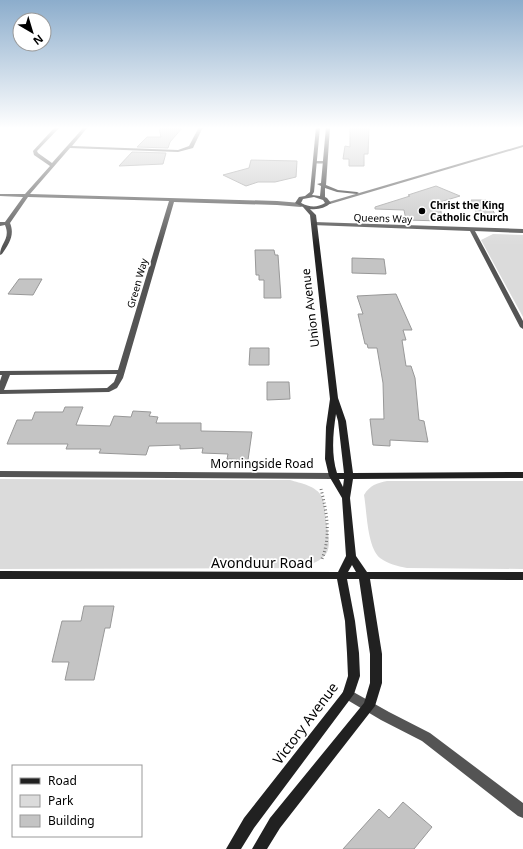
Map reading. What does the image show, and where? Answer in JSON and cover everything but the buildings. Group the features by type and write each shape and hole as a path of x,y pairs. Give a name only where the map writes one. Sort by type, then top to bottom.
{"street":[{"path":"0,224 7,223 27,195 51,167"},
{"path":"301,204 312,193 315,167"},
{"path":"301,204 313,215 325,200 325,167"},
{"path":"307,197 325,200 347,196 450,167"},
{"path":"313,184 324,184 337,191 357,193"},
{"path":"0,195 277,203 301,204 320,207"},
{"name":"Green Way","path":"122,372 4,373 0,391 109,390 116,387 122,372 172,200"},
{"name":"Union Avenue","path":"313,215 334,398 342,421 349,476 346,498 351,556 364,576"},
{"path":"0,254 10,238 11,232 7,223"},
{"name":"Queens Way","path":"314,224 523,231"},
{"path":"472,230 523,327"},
{"name":"Union Avenue","path":"334,398 329,421 333,476 346,498"},
{"name":"Morningside Road","path":"0,474 333,476 523,475"},
{"path":"341,576 351,556"},
{"name":"Avonduur Road","path":"0,575 523,576"},
{"name":"Victory Avenue","path":"233,849 249,823 348,694 354,676 353,653 350,621 341,576"},
{"path":"259,849 275,823 369,706 376,683 376,654 364,576"},
{"path":"348,694 385,716 426,737 523,811"}],"path":[{"path":"321,489 325,508 328,546 322,559"}],"green space":[{"path":"493,234 523,235 523,317 481,240"},
{"path":"0,479 290,480 303,484 320,493 324,505 329,547 327,552 318,561 300,568 0,569"},
{"path":"387,481 523,481 523,569 407,568 383,560 372,546 368,529 364,495 374,485"}],"place":[{"name":"Christ the King Catholic Church","path":"422,211"}]}
